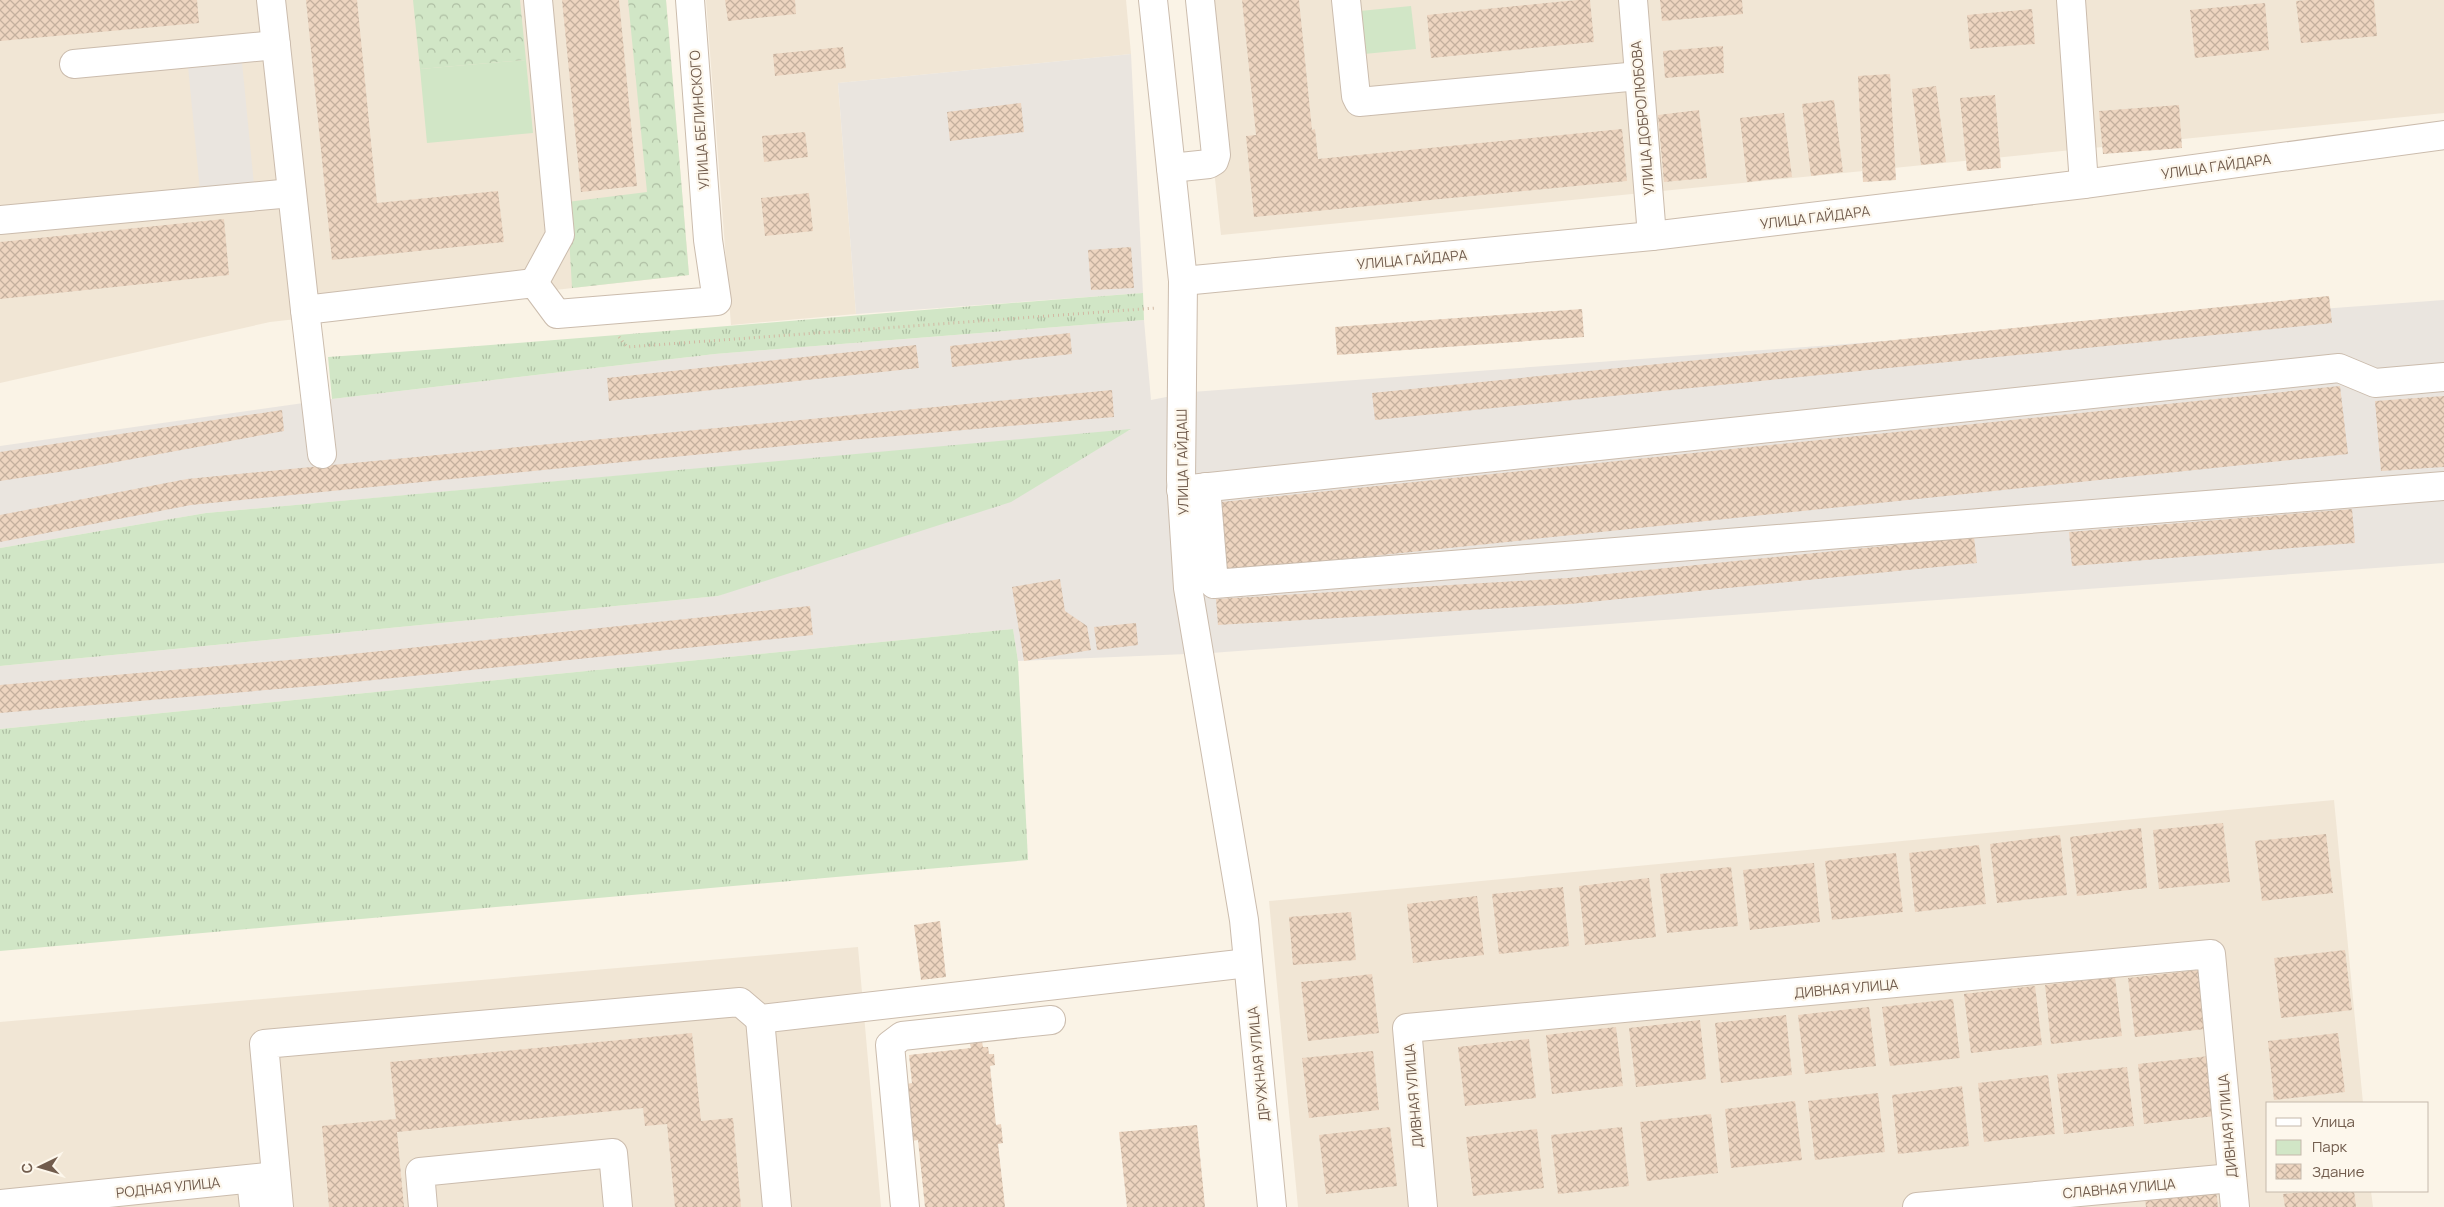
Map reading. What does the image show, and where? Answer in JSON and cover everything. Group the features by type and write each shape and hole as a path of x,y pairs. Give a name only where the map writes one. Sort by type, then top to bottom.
{"street":[{"path":"271,0 322,454"},
{"path":"534,283 560,235 538,0"},
{"name":"УЛИЦА БЕЛИНСКОГО","path":"598,311 717,301 708,240 690,0"},
{"name":"УЛИЦА ГАЙДАШ","path":"1153,0 1183,293 1193,488 1188,588 1244,920"},
{"path":"1171,168 1209,164 1214,161 1216,156 1200,0"},
{"path":"1346,0 1356,96 1359,102 1639,76"},
{"name":"УЛИЦА ДОБРОЛЮБОВА","path":"1633,0 1652,236"},
{"path":"2071,0 2084,184"},
{"path":"74,64 276,45"},
{"name":"УЛИЦА ГАЙДАРА","path":"1183,293 2084,184 2444,135"},
{"path":"0,220 292,193"},
{"path":"306,310 534,283"},
{"path":"534,283 557,314 598,311"},
{"path":"2444,377 2375,383 2339,368 1193,488 1214,584 2444,486"},
{"name":"ДРУЖНАЯ УЛИЦА","path":"1244,920 1272,1207"},
{"name":"ДИВНАЯ УЛИЦА","path":"1423,1207 1406,1028 2211,954 2235,1207"},
{"path":"760,1019 1248,963"},
{"path":"254,1207 264,1177 264,1044 740,1002 760,1019 777,1207"},
{"path":"905,1207 890,1045 902,1036 1051,1020"},
{"path":"423,1207 420,1172 613,1153 618,1207"},
{"path":"264,1177 279,1207"},
{"name":"РОДНАЯ УЛИЦА","path":"0,1204 264,1177"},
{"name":"СЛАВНАЯ УЛИЦА","path":"1917,1207 2232,1178"}],"path":[{"path":"598,311 627,348 1183,293"}],"shaded area":[{"path":"0,0 666,0 689,275 270,322 0,383"},
{"path":"706,0 1126,0 1131,54 838,83 856,314 731,325"},
{"path":"1196,0 2444,0 2444,113 1221,235"},
{"path":"1131,54 1143,293 856,314 838,83"},
{"path":"242,62 254,185 200,191 188,66"},
{"path":"2444,300 2444,563 1211,653 1018,661 1013,629 0,729 0,666 718,596 1130,430 206,513 0,548 0,446 332,399 715,354 1144,320 1151,400 1192,392"},
{"path":"2334,800 2363,1102 2266,1102 2266,1192 2371,1192 2373,1207 1298,1207 1269,901"},
{"path":"858,947 881,1207 0,1207 0,1022"}],"green space":[{"path":"413,0 520,0 526,60 420,69"},
{"path":"628,0 666,0 689,275 572,288 567,202 647,192"},
{"path":"1411,6 1416,49 1364,54 1360,11"},
{"path":"526,60 533,133 427,143 420,69"},
{"path":"1143,293 1144,320 715,354 332,399 328,357"},
{"path":"1131,429 1011,502 718,596 0,666 0,548 206,513"},
{"path":"1013,629 1018,661 1028,860 0,951 0,729"}],"building":[{"path":"0,0 197,0 199,23 0,41"},
{"path":"306,0 357,0 377,203 498,191 504,242 332,260"},
{"path":"562,0 619,0 637,186 581,192"},
{"path":"725,0 795,0 796,14 728,21"},
{"path":"1242,0 1299,0 1312,130 1315,129 1318,159 1622,129 1627,181 1254,217 1246,136 1256,135"},
{"path":"1590,0 1594,42 1431,58 1427,15"},
{"path":"1660,0 1742,0 1743,14 1662,21"},
{"path":"2374,0 2377,36 2301,43 2296,1"},
{"path":"2265,3 2269,50 2195,58 2190,10"},
{"path":"2032,9 2035,44 1970,49 1967,15"},
{"path":"1723,46 1724,73 1665,78 1663,51"},
{"path":"843,47 846,68 775,76 773,54"},
{"path":"1890,74 1896,180 1863,182 1858,76"},
{"path":"1936,86 1946,162 1921,165 1912,89"},
{"path":"1995,95 2001,168 1967,171 1960,98"},
{"path":"1834,100 1843,172 1811,176 1802,104"},
{"path":"1021,103 1024,132 950,141 947,112"},
{"path":"2179,105 2182,148 2103,154 2099,111"},
{"path":"1699,110 1707,178 1664,182 1658,115"},
{"path":"1784,113 1792,177 1747,182 1740,118"},
{"path":"805,132 808,157 764,162 762,136"},
{"path":"809,193 813,231 765,236 761,198"},
{"path":"224,219 229,275 0,299 0,242"},
{"path":"1131,247 1134,288 1091,290 1088,250"},
{"path":"2329,296 2332,323 1375,420 1372,393"},
{"path":"1582,309 1584,337 1337,355 1335,327"},
{"path":"1070,333 1072,354 952,367 950,346"},
{"path":"916,345 919,368 609,401 607,378"},
{"path":"2340,386 2348,454 1219,572 1212,503"},
{"path":"1112,390 1114,417 804,444 191,505 0,542 0,515 187,479"},
{"path":"2444,396 2444,467 2381,471 2375,401"},
{"path":"282,410 284,431 78,469 0,481 0,452"},
{"path":"2352,509 2355,543 2072,566 2069,532"},
{"path":"1974,537 1977,563 1570,604 1218,625 1216,599 1568,578"},
{"path":"1060,579 1065,611 1087,626 1091,650 1024,661 1012,587"},
{"path":"810,606 813,635 325,685 0,713 0,685 323,657"},
{"path":"1136,623 1138,645 1097,650 1094,627"},
{"path":"2223,823 2230,882 2159,889 2153,830"},
{"path":"2141,828 2147,888 2077,896 2070,837"},
{"path":"2326,834 2333,893 2262,901 2255,841"},
{"path":"2060,835 2067,895 1997,903 1990,844"},
{"path":"1979,845 1986,904 1915,912 1909,853"},
{"path":"1896,853 1903,912 1832,920 1825,861"},
{"path":"1814,863 1820,922 1750,930 1743,870"},
{"path":"1731,867 1738,926 1667,933 1660,874"},
{"path":"1649,878 1656,937 1585,945 1579,886"},
{"path":"1563,887 1569,946 1499,954 1492,894"},
{"path":"1477,896 1484,955 1413,963 1407,904"},
{"path":"1351,912 1356,960 1293,965 1289,917"},
{"path":"940,921 946,977 921,980 914,925"},
{"path":"2345,950 2352,1010 2281,1018 2274,958"},
{"path":"2199,970 2205,1029 2135,1037 2128,978"},
{"path":"1372,974 1379,1033 1308,1041 1301,982"},
{"path":"2115,977 2122,1036 2051,1044 2045,985"},
{"path":"2035,986 2042,1045 1971,1053 1964,994"},
{"path":"1953,999 1960,1058 1890,1066 1882,1007"},
{"path":"1869,1007 1876,1066 1805,1074 1798,1015"},
{"path":"1786,1015 1792,1075 1721,1083 1715,1023"},
{"path":"1700,1020 1706,1079 1636,1087 1629,1028"},
{"path":"1616,1027 1623,1086 1552,1094 1546,1035"},
{"path":"692,1033 701,1121 733,1118 741,1207 675,1207 667,1124 645,1126 643,1108 397,1132 404,1207 329,1207 322,1126 396,1119 390,1062"},
{"path":"2338,1033 2345,1092 2274,1100 2268,1041"},
{"path":"1529,1039 1536,1098 1465,1106 1458,1047"},
{"path":"982,1042 983,1047 988,1047 989,1054 994,1054 995,1065 990,1066 996,1125 1001,1124 1003,1143 998,1144 1005,1207 925,1207 918,1140 912,1141 907,1084 912,1083 909,1055 971,1048 970,1044"},
{"path":"1373,1051 1379,1110 1309,1118 1302,1058"},
{"path":"2209,1056 2215,1116 2144,1124 2138,1064"},
{"path":"2127,1067 2134,1126 2064,1134 2057,1074"},
{"path":"2048,1075 2055,1134 1984,1142 1978,1083"},
{"path":"1962,1086 1969,1146 1898,1154 1892,1095"},
{"path":"1878,1093 1885,1152 1815,1160 1808,1101"},
{"path":"1795,1101 1802,1160 1731,1168 1725,1109"},
{"path":"1711,1114 1718,1173 1647,1181 1640,1122"},
{"path":"1197,1125 1205,1207 1127,1207 1119,1132"},
{"path":"1390,1127 1397,1186 1326,1194 1319,1135"},
{"path":"1622,1127 1629,1186 1558,1194 1551,1135"},
{"path":"1537,1129 1544,1188 1473,1196 1466,1137"},
{"path":"2216,1190 2218,1207 2146,1207 2145,1198"},
{"path":"2354,1192 2356,1207 2285,1207 2283,1194"}]}
